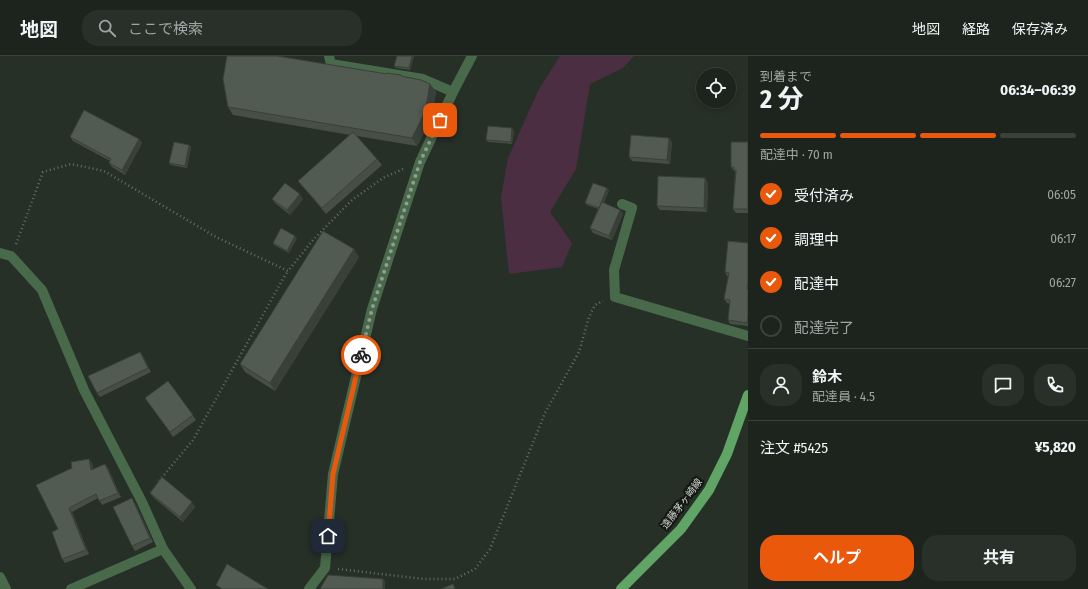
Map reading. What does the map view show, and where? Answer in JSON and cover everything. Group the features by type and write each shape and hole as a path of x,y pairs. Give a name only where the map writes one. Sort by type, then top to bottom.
{"main road":[{"name":"遠藤茅ヶ崎線","path":"621,589 682,529 709,490 727,454 748,395"}],"street":[{"path":"329,56 331,64 423,80 453,92"},
{"path":"309,589 325,568 333,474 370,317 420,162 453,92 472,56"},
{"path":"622,204 632,208 614,270 615,297 748,336"},
{"path":"0,253 11,256 42,290 84,390 142,502 164,549 191,589"},
{"path":"71,589 164,549"},
{"path":"0,577 6,589"}],"path":[{"path":"158,483 193,440 283,279 313,240 352,200 383,178 420,162"},
{"path":"11,256 43,172 71,164 104,171 216,237 288,271"},
{"path":"325,568 424,579 455,579 475,570 490,549 545,413 579,352 589,317 595,304 615,297"}],"shaded area":[{"path":"560,56 634,56 623,68 590,84 576,169 550,212 572,243 562,267 509,274 501,197 508,158 539,89"}],"building":[{"path":"227,56 277,56 401,75 421,80 430,84 425,112 412,138 228,107 223,79"},
{"path":"397,56 412,56 409,68 394,66"},
{"path":"84,110 139,139 122,170 109,163 111,159 70,137"},
{"path":"488,126 512,128 511,142 486,140"},
{"path":"353,132 377,159 322,208 298,181"},
{"path":"631,135 669,138 667,160 629,157"},
{"path":"174,142 189,145 185,166 169,163"},
{"path":"731,142 748,142 748,209 733,209 736,170 734,170 734,167 731,167"},
{"path":"658,176 705,178 704,208 657,206"},
{"path":"285,183 300,194 287,210 272,199"},
{"path":"593,183 607,188 599,208 585,203"},
{"path":"602,202 620,210 609,236 590,228"},
{"path":"281,228 295,236 287,251 273,243"},
{"path":"323,231 354,249 270,383 240,364"},
{"path":"728,241 748,243 747,323 728,320 730,300 724,299 729,273 725,272"},
{"path":"140,352 148,368 97,393 88,376"},
{"path":"168,381 193,415 170,432 145,398"},
{"path":"89,459 91,470 105,464 118,493 99,501 96,494 69,508 86,550 62,559 52,532 58,529 36,485 72,468 71,462"},
{"path":"162,477 192,502 180,517 150,493"},
{"path":"132,498 150,538 132,546 113,507"},
{"path":"227,564 268,589 222,589 216,585"},
{"path":"328,575 383,579 383,589 320,589"},
{"path":"453,584 455,589 441,589"}],"way so far":[{"path":"361,355 372,309 420,162 440,120"}],"route":[{"path":"328,536 333,474 361,355"}]}
